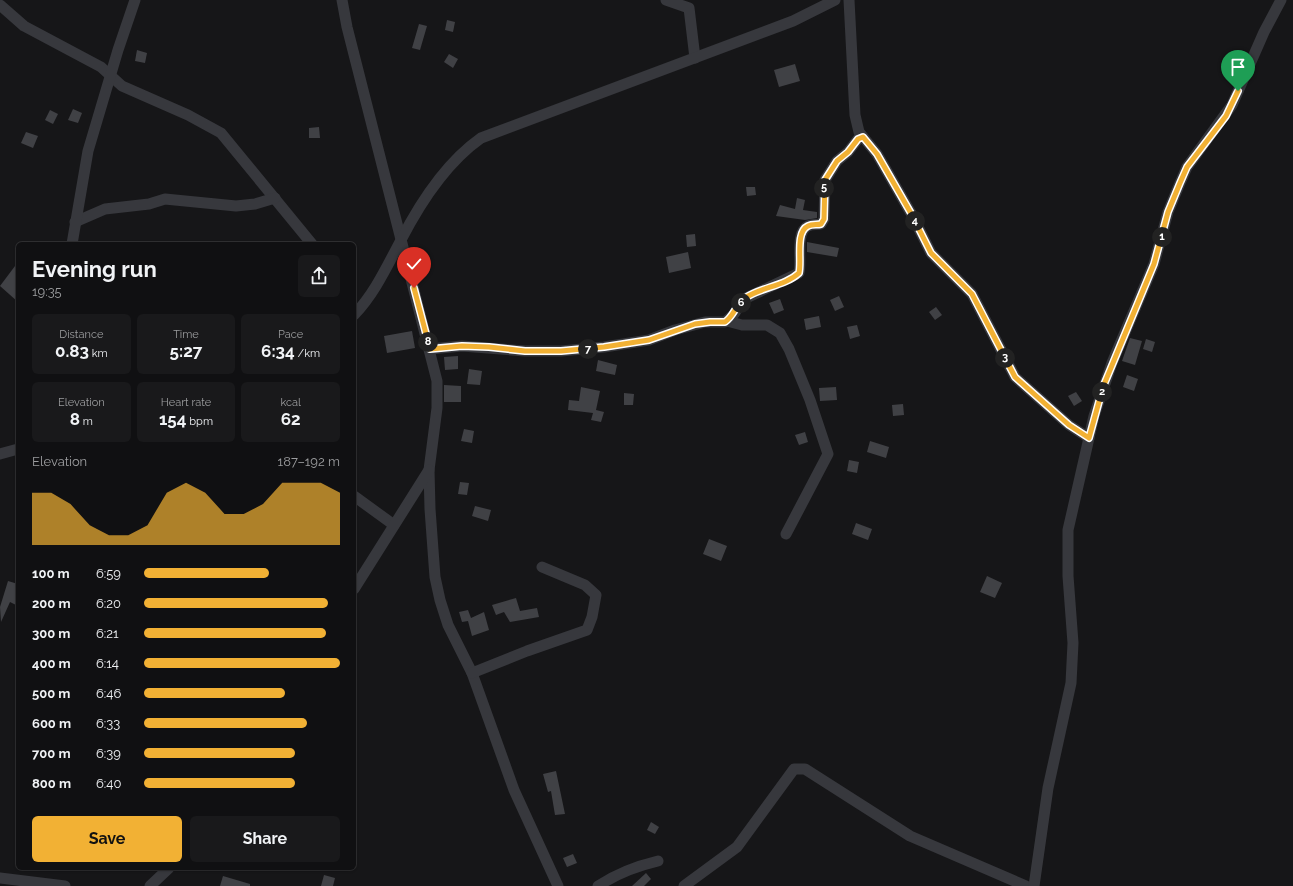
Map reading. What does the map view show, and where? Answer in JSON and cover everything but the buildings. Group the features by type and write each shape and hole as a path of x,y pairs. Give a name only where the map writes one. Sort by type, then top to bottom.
{"street":[{"path":"72,242 88,151 135,0"},
{"path":"342,0 347,27 400,240 430,349 437,381 437,408 429,470 430,517 436,577 440,600 448,625 472,673 514,790 558,886"},
{"path":"666,0 689,8 694,58"},
{"path":"356,309 387,269 400,240 424,202 451,165 466,149 481,138 793,21 835,0"},
{"path":"849,0 855,115 859,132 877,154 912,215 931,253 972,294 1015,377 1069,425 1089,438"},
{"path":"1034,886 1048,788 1071,683 1073,643 1068,576 1068,530 1089,438 1103,387 1154,264 1168,212 1187,167 1232,105 1264,32 1281,0"},
{"path":"0,5 24,26 101,67 110,78 126,89 181,112 221,133 310,242"},
{"path":"727,321 746,297 776,285 799,273 800,248 803,231 809,226 821,224 824,219 825,180 837,161 848,152 858,139 863,137"},
{"path":"75,222 104,209 149,204 165,199 236,206 255,204 275,198"},
{"path":"430,349 462,346 525,351 561,351 604,347 649,340 695,324 727,321 742,325 767,325 780,333 789,349 810,400 828,454 786,534"},
{"path":"0,454 16,450"},
{"path":"356,586 429,470"},
{"path":"356,497 394,525"},
{"path":"472,673 527,651 587,630 592,617 596,595 585,585 542,567"},
{"path":"684,886 737,847 794,769 806,770 910,836 1026,886"},
{"path":"598,886 609,879 641,865 658,861"},
{"path":"150,886 167,870"},
{"path":"3,881 65,886"}],"route":[{"path":"414,288 430,349 462,346 525,351 561,351 626,345 649,340 695,324 705,322 725,322 734,314 744,298 776,285 799,273 801,236 803,231 810,225 821,224 825,217 824,182 830,170 837,161 848,152 858,139 863,137 877,154 912,215 934,258 972,294 1015,377 1069,425 1089,438 1103,387 1154,264 1161,244 1168,212 1180,183 1187,167 1226,116 1238,91"}]}
